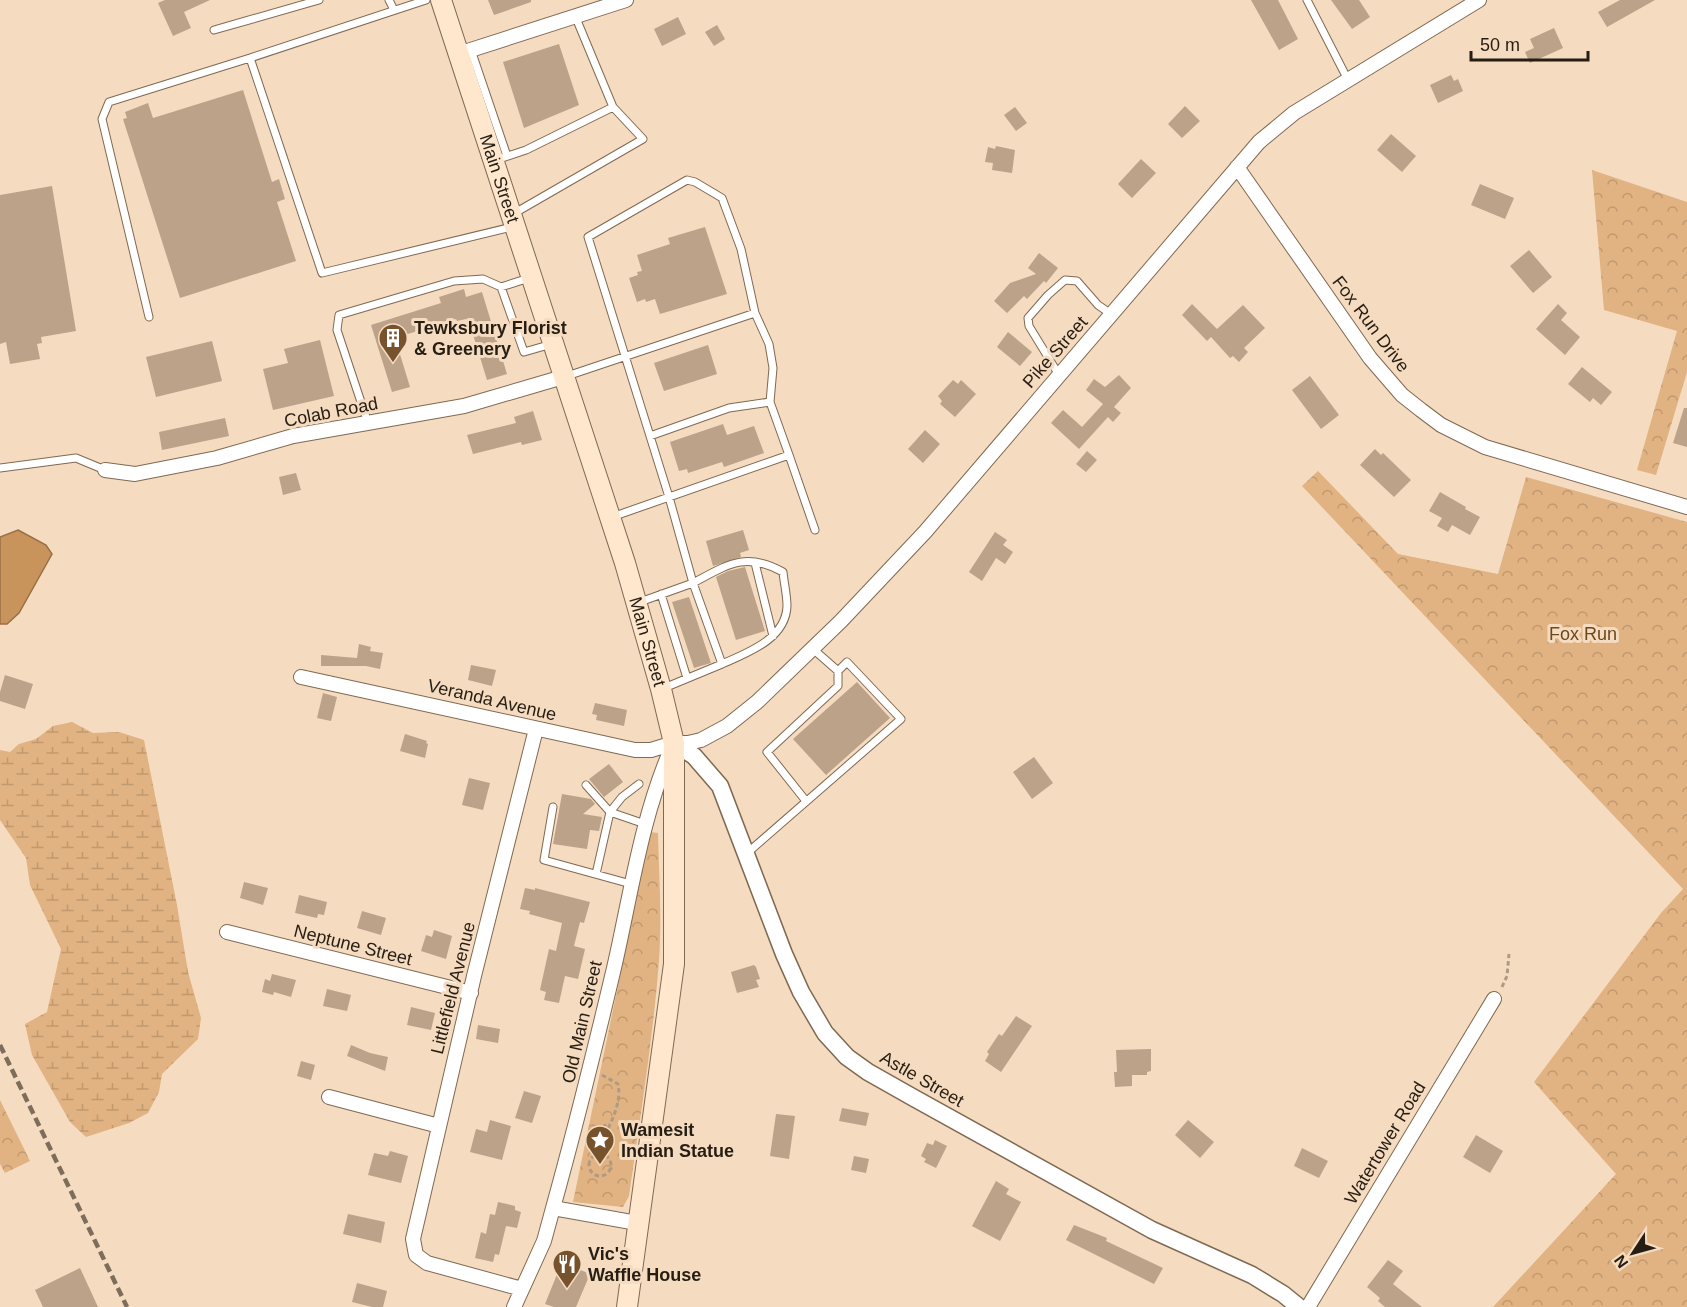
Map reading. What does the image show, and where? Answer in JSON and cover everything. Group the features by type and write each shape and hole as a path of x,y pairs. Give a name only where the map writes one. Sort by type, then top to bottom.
{"main road":[{"name":"Main Street","path":"441,0 465,52 500,158 513,221 610,518 661,689 674,743 674,964 627,1307"}],"street":[{"name":"Pike Street","path":"674,743 701,740 727,726 757,702 862,600 925,532 1259,142 1294,113 1479,0"},
{"path":"465,52 576,18 619,1"},
{"name":"Fox Run Drive","path":"1237,167 1370,358 1402,394 1421,410 1455,433 1485,447 1687,507"},
{"name":"Colab Road","path":"105,470 135,474 217,458 293,436 464,406 563,377"},
{"name":"Veranda Avenue","path":"301,677 635,750 651,750 674,743"},
{"name":"Littlefield Avenue","path":"522,1289 427,1263 416,1255 412,1239 536,729"},
{"name":"Old Main Street","path":"514,1307 544,1241 554,1208 614,967 645,824 660,773 674,743"},
{"name":"Astle Street","path":"674,743 694,756 720,786 792,974 809,1008 831,1041 847,1057 905,1093 1152,1230 1233,1266 1268,1285 1299,1307"},
{"name":"Neptune Street","path":"227,932 471,993"},
{"name":"Watertower Road","path":"1308,1307 1494,999"},
{"path":"329,1097 439,1126"},
{"path":"554,1208 637,1223"}],"lane":[{"path":"214,30 319,0"},
{"path":"389,0 394,10"},
{"path":"149,317 102,119 109,102 426,0"},
{"path":"1307,0 1348,80"},
{"path":"250,58 322,273 513,221 643,139 614,107 576,18"},
{"path":"500,158 526,150 614,107"},
{"path":"722,664 693,583 669,497 588,237 687,180 695,182 722,198 741,249 755,313 770,344 773,368 770,402 815,531"},
{"path":"368,423 338,330 339,315 454,281 483,279 501,287 531,277"},
{"path":"1059,375 1029,326 1028,318 1065,280 1077,281 1098,305 1111,314"},
{"path":"501,287 524,352 552,344"},
{"path":"563,377 755,313"},
{"path":"650,436 729,408 770,402"},
{"path":"610,518 789,455"},
{"path":"0,468 76,458 105,470"},
{"path":"636,603 693,583 735,561 768,564 783,572 787,606 785,619 773,636 749,652 661,689"},
{"path":"755,563 773,636"},
{"path":"661,594 687,678"},
{"path":"813,649 838,671"},
{"path":"746,854 901,719 847,662 838,671 838,686 767,752 806,801"},
{"path":"596,874 610,812 622,797 639,784"},
{"path":"586,785 610,812 645,824"},
{"path":"553,807 544,860 631,884"}],"path":[{"path":"1494,999 1506,976 1509,954"},
{"path":"589,1072 610,1078 618,1084 619,1103 609,1123 602,1153"},
{"path":"596,1131 609,1123"},
{"path":"575,1127 596,1131 603,1141"},
{"path":"602,1153 609,1156 608,1173 595,1176 589,1167 595,1154 602,1153"}],"green space":[{"path":"1592,170 1687,202 1687,372 1656,475 1637,470 1677,331 1604,310"},
{"name":"Fox Run","path":"1318,471 1398,554 1498,574 1526,477 1687,522 1687,1307 1493,1307 1616,1174 1534,1082 1661,913 1683,889 1302,486"},
{"path":"72,722 93,733 119,732 144,740 188,972 201,1018 198,1039 162,1074 159,1092 148,1113 129,1123 86,1137 70,1122 32,1055 25,1024 47,1012 61,949 30,885 26,858 0,820 0,750 10,752 19,744 36,739 53,726"},
{"path":"650,832 658,833 659,961 650,1049 629,1196 623,1207 573,1202"},
{"path":"0,1100 30,1161 5,1173 0,1164"}],"shaded area":[{"path":"18,530 46,545 52,554 19,613 7,624 0,624 0,537"}],"building":[{"path":"165,0 210,0 184,12 191,28 173,36 158,3"},
{"path":"488,0 531,0 531,2 494,15"},
{"path":"1251,0 1278,0 1298,39 1279,50"},
{"path":"1331,0 1359,0 1370,17 1352,29"},
{"path":"1620,0 1655,0 1607,27 1598,12"},
{"path":"678,17 686,34 662,46 654,29"},
{"path":"717,25 725,39 714,46 705,32"},
{"path":"1554,28 1563,48 1530,63 1525,52 1534,48 1530,39"},
{"path":"559,44 579,105 524,128 503,62"},
{"path":"1451,75 1454,81 1458,79 1463,91 1438,103 1430,85"},
{"path":"243,90 272,182 279,179 285,199 277,202 296,261 180,298 123,119 127,118 125,112 148,103 153,118"},
{"path":"1185,106 1200,121 1182,138 1168,124"},
{"path":"1015,107 1027,123 1016,131 1004,115"},
{"path":"1391,134 1416,156 1402,172 1377,150"},
{"path":"996,146 1015,150 1012,173 992,170 993,163 985,162 988,147 995,149"},
{"path":"1141,159 1156,173 1132,198 1118,184"},
{"path":"1480,184 1514,198 1505,219 1471,205"},
{"path":"52,186 76,331 41,337 42,343 37,344 40,359 10,364 6,342 0,344 0,195"},
{"path":"705,227 727,294 660,314 655,299 637,302 629,278 642,271 637,255 670,244 668,238"},
{"path":"1529,250 1552,277 1533,293 1510,266"},
{"path":"1039,253 1058,268 1046,283 1044,281 1027,299 1024,296 1007,313 994,301 1010,283 1036,274 1028,268"},
{"name":"Tewksbury Florist & Greenery","path":"464,289 466,297 482,292 507,374 487,380 471,328 466,319 457,321 456,319 395,338 410,387 392,392 371,325 441,303 439,297"},
{"path":"1192,304 1217,329 1243,305 1265,328 1244,348 1248,352 1239,362 1233,356 1230,358 1211,337 1207,341 1182,315"},
{"path":"1558,304 1567,313 1561,320 1580,337 1565,355 1536,329"},
{"path":"1008,332 1032,352 1020,366 997,347"},
{"path":"320,340 334,396 273,410 263,369 288,363 284,349"},
{"path":"212,341 222,381 156,397 146,357"},
{"path":"708,345 717,374 664,391 654,363"},
{"path":"1582,367 1612,392 1601,405 1593,398 1590,402 1568,384"},
{"path":"1119,375 1131,388 1114,407 1121,413 1113,422 1108,417 1079,449 1051,423 1063,410 1082,427 1103,404 1086,390 1094,379 1105,387"},
{"path":"1310,376 1339,415 1321,429 1292,390"},
{"path":"953,380 958,384 961,380 976,394 955,417 940,404 942,401 938,396"},
{"path":"1684,408 1687,408 1687,447 1673,443"},
{"path":"533,411 542,440 522,445 521,442 473,454 467,435 516,423 514,417"},
{"path":"225,418 229,436 162,450 159,432"},
{"path":"723,424 727,435 754,426 764,453 724,467 722,462 688,473 687,469 679,471 670,442"},
{"path":"925,430 940,444 923,463 908,449"},
{"path":"1375,449 1381,455 1383,453 1411,480 1394,497 1360,465"},
{"path":"1087,451 1097,460 1086,472 1076,464"},
{"path":"296,473 301,490 283,495 279,477"},
{"path":"1440,492 1480,517 1470,535 1452,525 1448,532 1437,526 1442,518 1429,511"},
{"path":"743,530 749,550 740,553 741,557 713,566 706,541"},
{"path":"995,532 1007,540 1003,545 1013,552 1005,564 996,558 982,581 969,572"},
{"path":"745,567 765,631 736,640 716,577"},
{"path":"689,597 711,663 694,668 672,602"},
{"path":"359,644 371,647 370,651 383,653 380,669 366,666 321,666 321,655 357,658"},
{"path":"471,665 496,670 492,686 468,680"},
{"path":"5,675 33,684 25,709 0,701"},
{"path":"857,682 890,718 826,775 793,739"},
{"path":"323,693 337,697 331,721 317,718"},
{"path":"595,703 627,710 624,726 596,720 597,715 592,714"},
{"path":"405,734 427,741 425,758 400,751"},
{"path":"1034,757 1053,783 1032,799 1013,772"},
{"path":"609,764 623,782 604,797 589,779"},
{"path":"469,778 490,783 483,810 462,805"},
{"path":"562,794 591,799 595,804 583,814 602,817 599,831 590,830 587,849 553,844"},
{"path":"244,882 268,888 263,905 240,898"},
{"path":"525,888 535,890 535,888 590,902 584,923 580,922 574,946 585,949 578,979 565,976 559,1003 544,1000 546,992 540,990 549,949 556,951 562,923 529,914 530,911 520,909"},
{"path":"299,895 327,902 324,915 318,914 317,918 295,913"},
{"path":"362,911 386,918 381,935 357,928"},
{"path":"434,930 452,936 446,959 421,951 426,935 432,937"},
{"path":"754,965 760,979 756,980 759,987 737,993 731,972"},
{"path":"272,974 296,980 291,997 274,992 273,995 262,992 265,979 270,981"},
{"path":"327,989 351,995 347,1011 323,1006"},
{"path":"411,1007 435,1013 431,1030 407,1025"},
{"path":"1016,1016 1032,1026 1001,1072 985,1061 989,1054 987,1052 999,1034 1002,1036"},
{"path":"478,1025 500,1029 498,1043 476,1039"},
{"path":"351,1045 388,1057 385,1071 347,1056"},
{"path":"1151,1049 1151,1071 1147,1072 1147,1075 1132,1075 1132,1086 1115,1087 1116,1050"},
{"path":"301,1061 315,1065 311,1080 297,1076"},
{"path":"524,1091 541,1096 532,1123 515,1118"},
{"path":"842,1108 869,1113 866,1126 839,1121"},
{"path":"776,1114 795,1116 789,1159 770,1156"},
{"path":"490,1120 511,1126 502,1160 470,1152 476,1129 487,1132"},
{"path":"1188,1120 1214,1142 1200,1158 1175,1135"},
{"path":"1476,1135 1503,1151 1490,1173 1463,1157"},
{"path":"935,1140 947,1146 936,1168 924,1162 926,1159 921,1156 927,1143 933,1145"},
{"path":"1302,1148 1328,1161 1319,1178 1294,1166"},
{"path":"390,1151 408,1156 401,1183 368,1175 374,1153 388,1156"},
{"path":"854,1156 869,1159 866,1173 851,1170"},
{"path":"996,1181 1009,1189 1006,1194 1021,1202 1000,1241 972,1226"},
{"path":"498,1202 515,1206 515,1210 521,1212 517,1228 506,1226 499,1255 495,1254 493,1262 475,1258 481,1232 486,1234 490,1214 495,1215"},
{"path":"348,1214 385,1222 381,1243 343,1234"},
{"path":"1074,1225 1107,1238 1106,1241 1163,1268 1154,1284 1066,1240"},
{"path":"1388,1260 1403,1271 1393,1284 1422,1307 1385,1307 1378,1301 1380,1298 1367,1287"},
{"name":"Vic's Waffle House","path":"562,1262 590,1274 576,1307 554,1307 545,1304"},
{"path":"80,1268 98,1307 43,1307 35,1290"},
{"path":"357,1283 387,1291 383,1307 352,1302"}],"railway":[{"path":"0,1045 127,1307"}],"place":[{"name":"Tewksbury Florist & Greenery","path":"393,364"},
{"name":"Wamesit Indian Statue","path":"600,1166"},
{"name":"Vic's Waffle House","path":"567,1290"}]}
